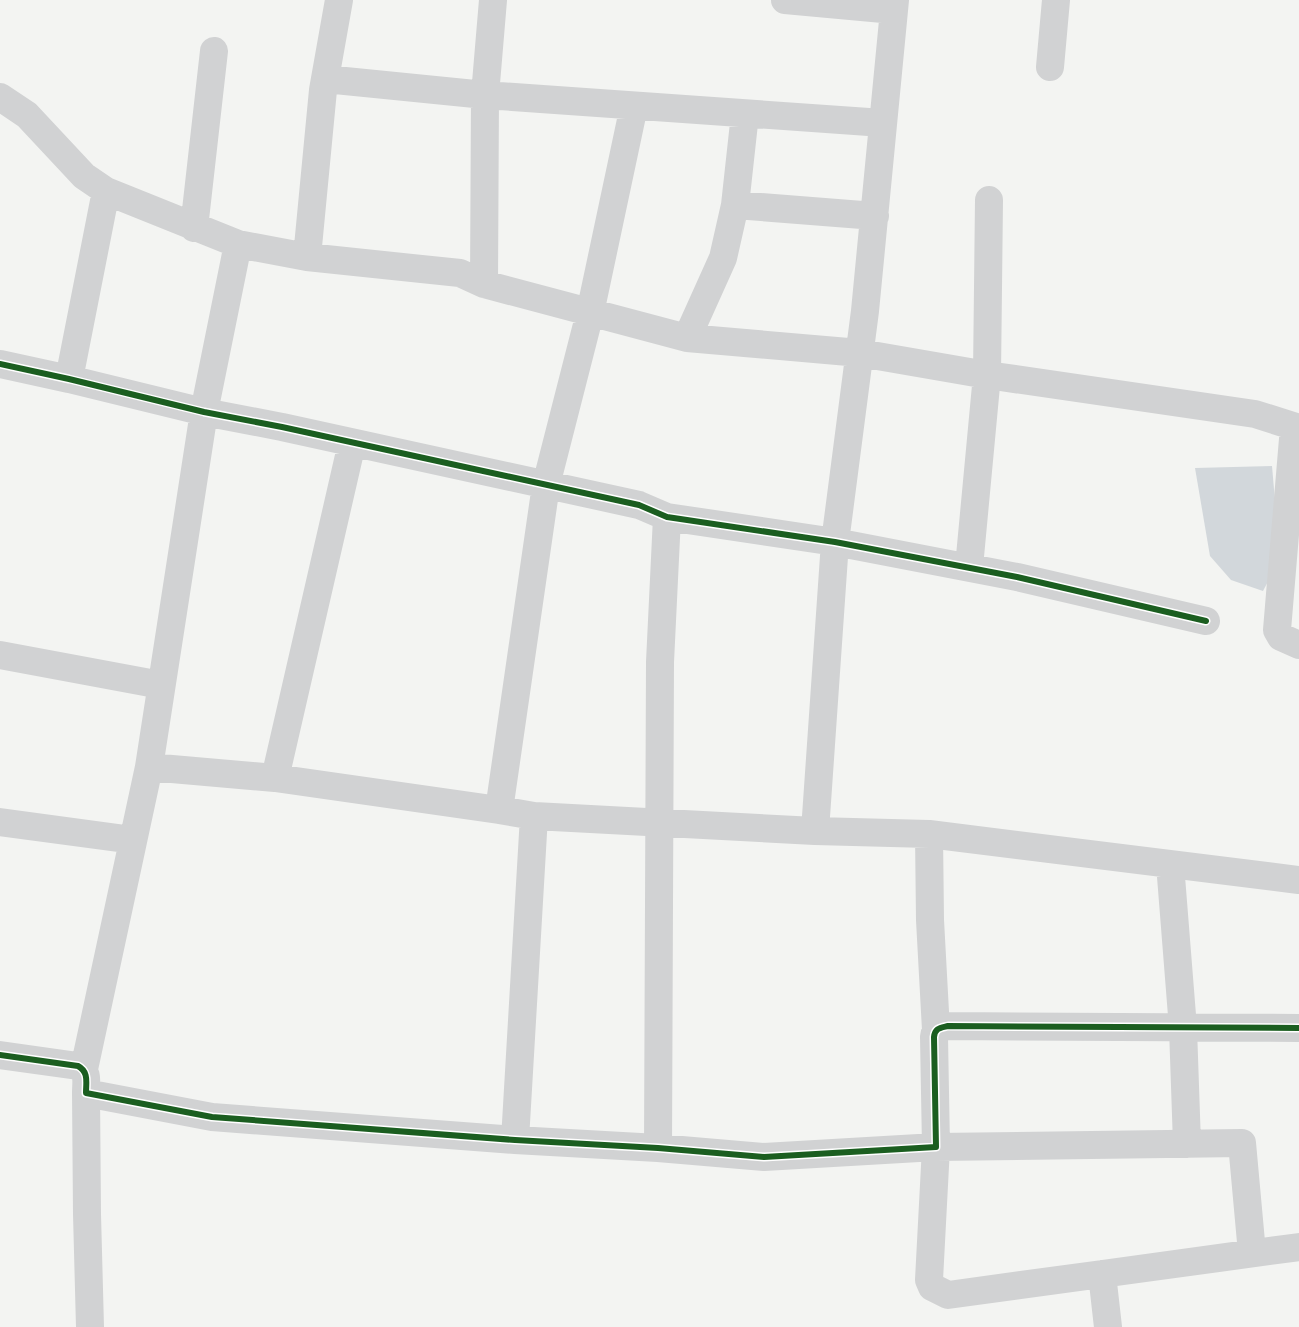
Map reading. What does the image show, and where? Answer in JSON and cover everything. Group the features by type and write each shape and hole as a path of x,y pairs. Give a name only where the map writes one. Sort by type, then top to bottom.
{"street":[{"path":"306,257 326,80 339,0"},
{"path":"484,284 485,95 493,0"},
{"path":"785,0 894,5 875,216 860,353 835,542 815,832"},
{"path":"1050,67 1056,0"},
{"path":"194,228 214,51"},
{"path":"326,80 485,95 883,123"},
{"path":"0,97 27,115 84,176 106,191 194,228 238,244 306,257 460,273 484,284 590,314 687,338 860,353 987,375 1254,414 1297,428 1277,630 1281,637 1299,645"},
{"path":"499,810 546,485 590,314 634,106"},
{"path":"687,338 723,258 735,206 746,114"},
{"path":"69,379 106,191"},
{"path":"969,567 987,375 989,200"},
{"path":"735,206 875,216"},
{"path":"90,1327 86,1214 85,1081 149,768 204,412 238,244"},
{"path":"0,364 204,412 282,427 639,505 667,517 835,542 969,567 1206,621"},
{"path":"274,778 352,443"},
{"path":"658,1148 660,662 667,517"},
{"path":"0,655 161,685"},
{"path":"149,768 274,778 534,816 815,832 929,834 1299,880"},
{"path":"515,1140 534,816"},
{"path":"0,822 133,840"},
{"path":"929,834 930,920 936,1030 934,1037 936,1147 929,1280 932,1287 948,1295 1299,1247"},
{"path":"1170,864 1183,1028 1187,1144"},
{"path":"936,1030 948,1026 1299,1028"},
{"path":"0,1055 78,1066 85,1081 212,1117 515,1140 658,1148 764,1157 936,1147 1242,1143 1252,1253"},
{"path":"1102,1274 1108,1327"}],"shaded area":[{"path":"1272,466 1280,559 1263,591 1231,580 1210,556 1195,468"}],"cycle path":[{"path":"0,364 204,412 282,427 639,505 667,517 835,542 1017,577 1206,621"},
{"path":"0,1055 78,1066 82,1068 85,1074 86,1093 212,1117 764,1157 936,1147 934,1037 937,1030 948,1026 1299,1028"}]}
